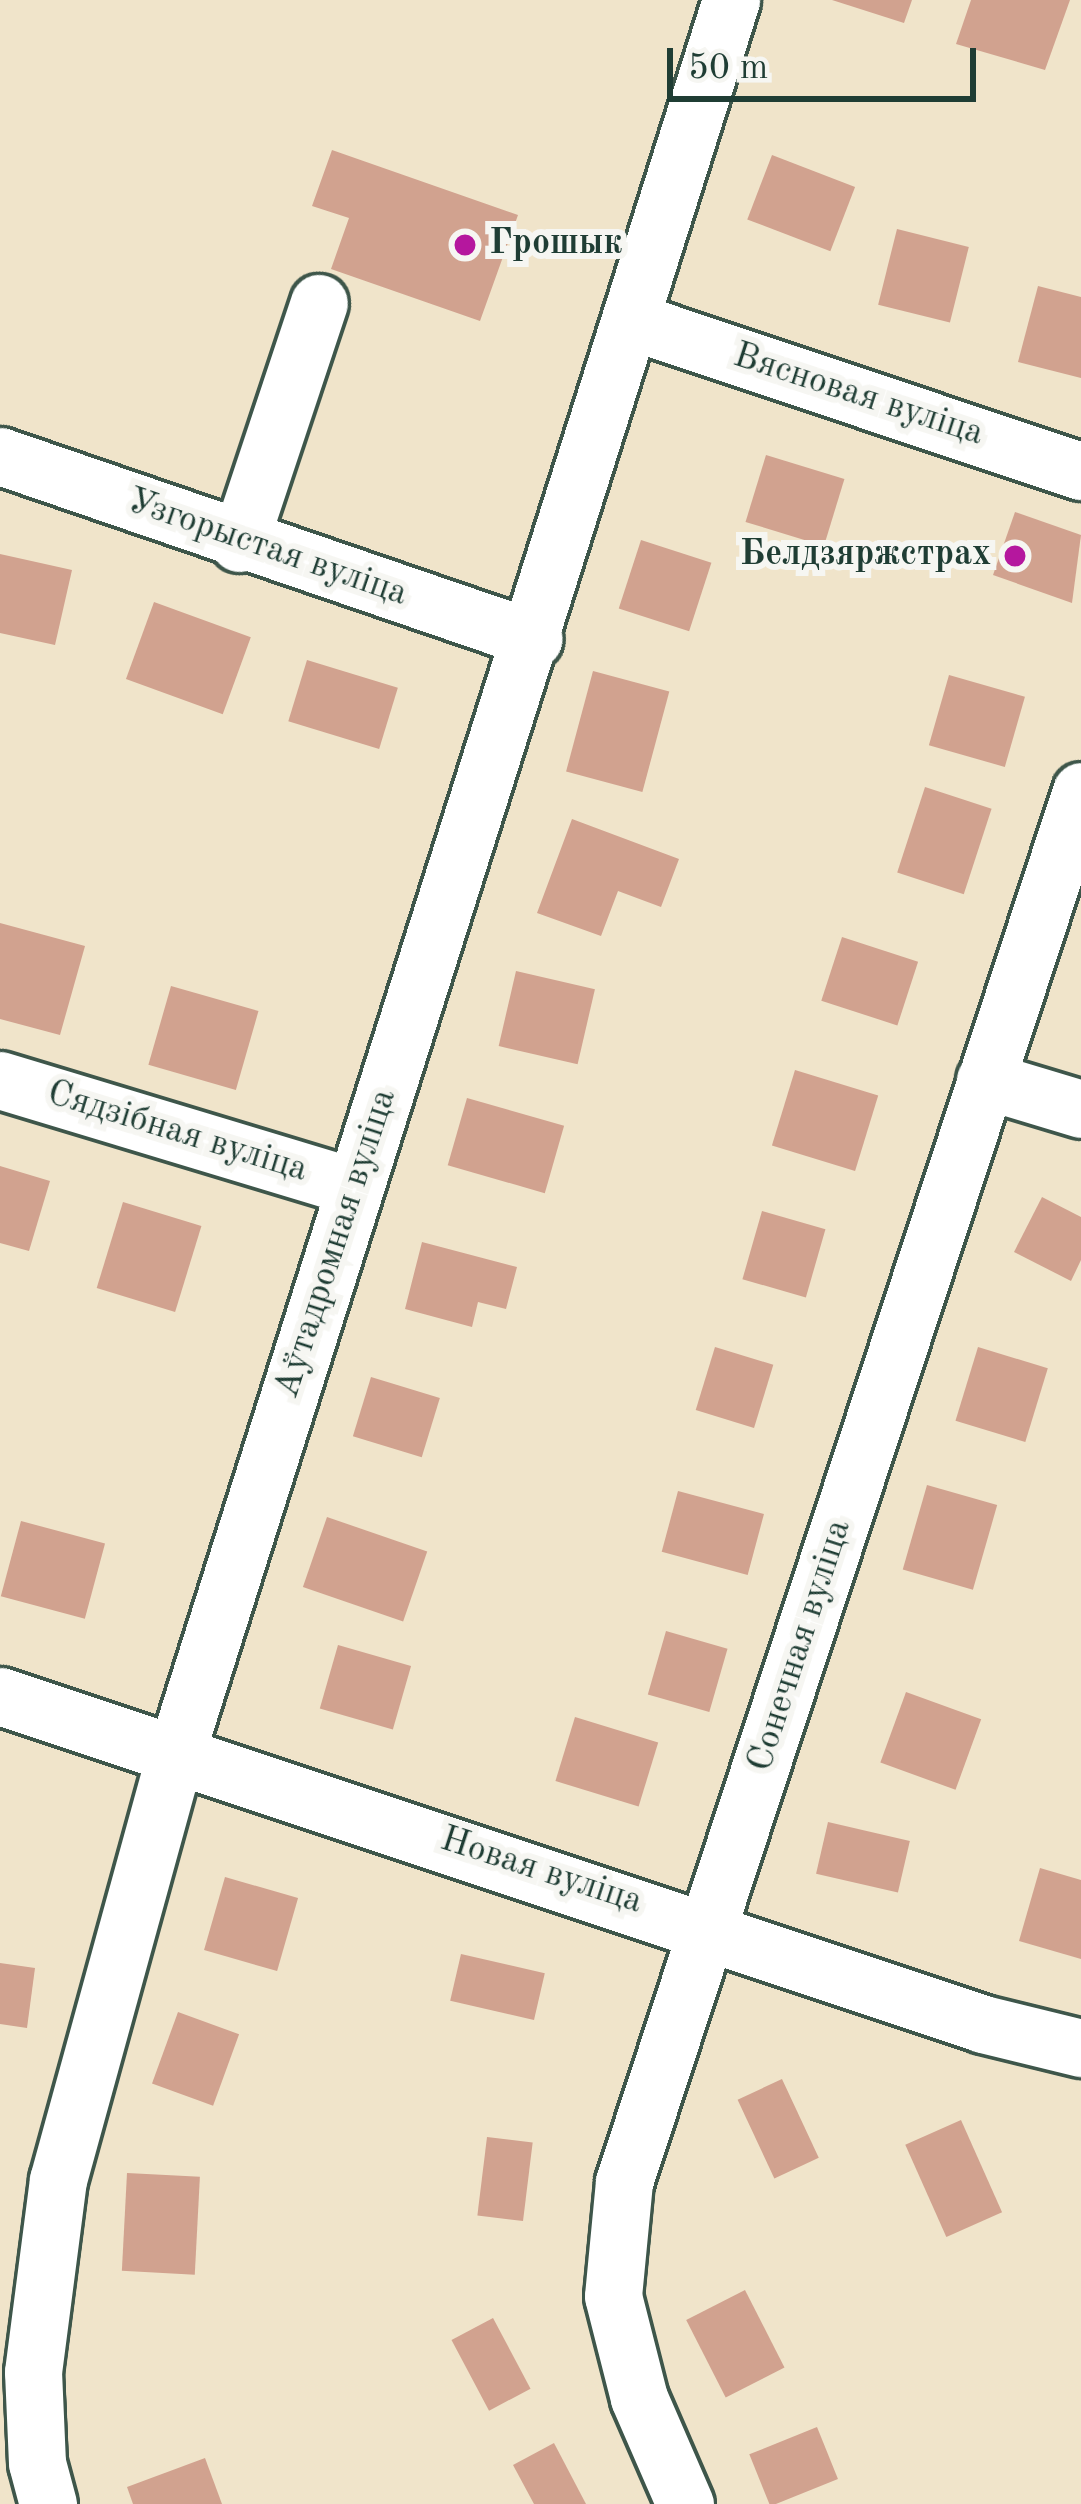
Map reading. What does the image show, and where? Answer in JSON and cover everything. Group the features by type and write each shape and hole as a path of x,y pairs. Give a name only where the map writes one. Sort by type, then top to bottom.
{"street":[{"name":"Аўтадромная вуліца","path":"48,2504 32,2415 42,2268 58,2180 176,1753 354,1186 635,322 731,0"},
{"path":"238,543 319,303"},
{"name":"Вясновая вуліца","path":"635,322 1081,471"},
{"name":"Узгорыстая вуліца","path":"0,456 238,543 534,639"},
{"name":"Сонечная вуліца","path":"685,2504 639,2398 613,2296 624,2182 1081,791"},
{"path":"986,1080 1081,1109"},
{"name":"Сядзібная вуліца","path":"0,1081 354,1186"},
{"name":"Новая вуліца","path":"0,1696 710,1927 983,2024 1081,2048"}],"building":[{"path":"832,0 912,0 904,23"},
{"path":"971,0 1070,0 1045,70 956,44"},
{"path":"332,150 518,215 480,321 331,269 349,218 312,206"},
{"path":"772,155 855,187 830,251 747,219"},
{"path":"897,229 969,247 950,323 878,305"},
{"path":"1038,286 1081,297 1081,378 1018,362"},
{"path":"766,455 844,479 824,546 746,522"},
{"path":"1015,512 1081,535 1072,603 993,575"},
{"path":"641,540 711,563 689,631 619,608"},
{"path":"0,554 72,570 55,645 0,633"},
{"path":"154,602 251,637 223,714 126,679"},
{"path":"307,660 398,688 379,749 288,721"},
{"path":"593,671 669,691 642,792 566,771"},
{"path":"949,675 1025,697 1005,767 929,745"},
{"path":"925,787 992,809 964,894 897,873"},
{"path":"572,819 679,859 661,907 618,891 601,936 537,913"},
{"path":"0,923 85,946 60,1035 0,1019"},
{"path":"842,937 918,962 897,1025 821,1001"},
{"path":"516,971 595,989 578,1064 499,1046"},
{"path":"171,986 258,1011 236,1090 148,1065"},
{"path":"795,1070 878,1095 855,1171 772,1146"},
{"path":"467,1098 564,1126 545,1193 448,1165"},
{"path":"0,1166 50,1181 29,1251 0,1243"},
{"path":"1042,1197 1081,1217 1081,1260 1071,1281 1014,1252"},
{"path":"123,1202 201,1226 175,1312 97,1288"},
{"path":"762,1211 825,1229 806,1297 742,1279"},
{"path":"422,1242 517,1267 506,1309 478,1302 472,1327 405,1309"},
{"path":"715,1347 773,1365 754,1428 696,1410"},
{"path":"978,1347 1048,1368 1025,1442 955,1421"},
{"path":"371,1377 440,1398 422,1457 353,1436"},
{"path":"927,1485 997,1505 973,1590 903,1570"},
{"path":"678,1491 764,1514 748,1575 662,1552"},
{"path":"327,1517 427,1552 403,1621 303,1587"},
{"path":"21,1521 105,1544 85,1619 1,1596"},
{"path":"666,1631 728,1649 709,1712 648,1694"},
{"path":"338,1645 411,1666 393,1729 320,1708"},
{"path":"906,1692 981,1719 956,1790 880,1762"},
{"path":"575,1717 658,1742 639,1807 555,1781"},
{"path":"828,1822 910,1841 898,1893 816,1874"},
{"path":"1040,1868 1081,1880 1081,1959 1019,1941"},
{"path":"225,1877 298,1898 277,1971 204,1950"},
{"path":"461,1954 545,1973 534,2020 450,2001"},
{"path":"0,1963 35,1968 27,2028 0,2024"},
{"path":"178,2012 239,2034 213,2106 152,2083"},
{"path":"782,2079 819,2158 774,2179 738,2100"},
{"path":"961,2120 1002,2212 946,2237 905,2145"},
{"path":"487,2137 533,2143 523,2221 477,2215"},
{"path":"127,2173 200,2177 195,2275 122,2271"},
{"path":"745,2290 784,2368 726,2397 686,2320"},
{"path":"493,2318 531,2389 489,2411 452,2340"},
{"path":"817,2427 838,2479 769,2504 749,2454"},
{"path":"554,2443 586,2504 534,2504 513,2465"},
{"path":"205,2458 222,2504 133,2504 127,2487"}],"place":[{"name":"Грошык","path":"465,245"},
{"name":"Белдзяржстрах","path":"1015,556"}]}
